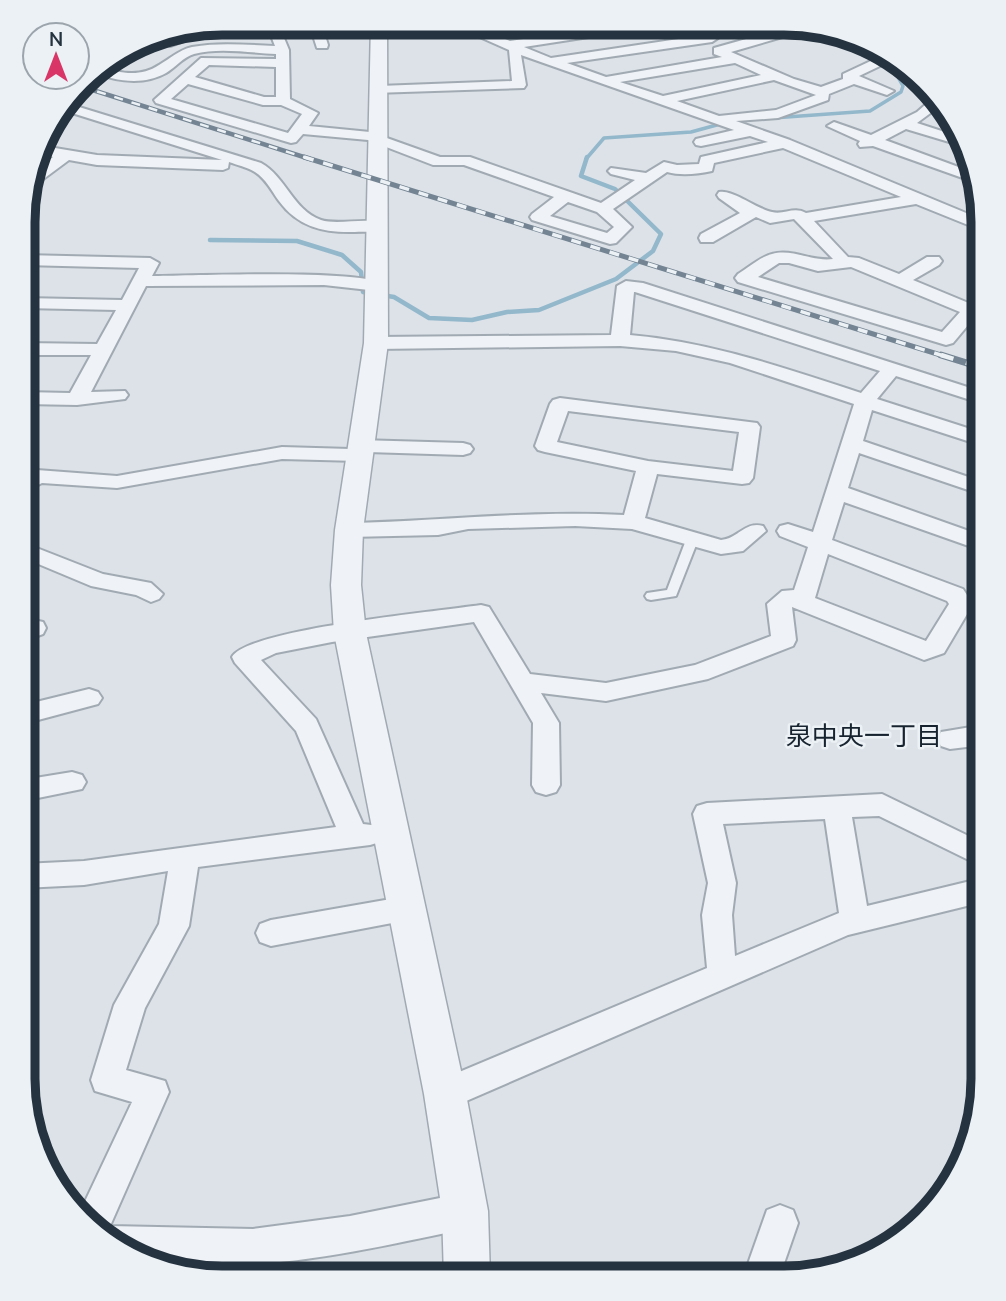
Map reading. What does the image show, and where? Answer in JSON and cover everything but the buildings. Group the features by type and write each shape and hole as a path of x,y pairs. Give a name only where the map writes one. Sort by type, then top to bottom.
{"street":[{"path":"277,35 283,56 283,101"},
{"path":"319,35 322,45"},
{"path":"379,35 379,286 376,343 358,451 346,584 350,633 445,1094 465,1211 467,1266"},
{"path":"477,35 785,143 971,221"},
{"path":"512,48 585,35"},
{"path":"709,35 725,50"},
{"path":"779,35 719,51 774,76 822,92 854,79"},
{"path":"551,62 712,38"},
{"path":"110,73 151,74 188,52 218,48 283,56"},
{"path":"379,90 520,85 512,48"},
{"path":"148,95 186,79 206,61 283,56"},
{"path":"872,57 848,77 887,91"},
{"path":"607,80 737,60"},
{"path":"115,75 110,82 291,139 311,113 283,101 263,101 186,79"},
{"path":"664,100 774,76"},
{"path":"721,120 739,115 778,114 823,97 822,92"},
{"path":"789,160 820,157 872,142 932,107"},
{"path":"73,109 256,166 267,172 296,213 322,228 378,226"},
{"path":"97,160 116,122"},
{"path":"905,124 951,138"},
{"path":"834,126 965,176"},
{"path":"300,129 379,139 438,162 465,160 603,209 624,228 610,239 538,217 566,196"},
{"path":"701,142 751,131"},
{"path":"603,209 649,178 677,169 707,168 706,160 785,143"},
{"path":"49,152 97,160 256,166"},
{"path":"41,174 65,155"},
{"path":"802,218 878,208 914,195 949,171"},
{"path":"616,172 649,178"},
{"path":"725,195 751,212"},
{"path":"708,238 755,210 770,218 798,214 840,257"},
{"path":"971,310 853,262 818,266 790,258 775,258 744,278 946,339 971,317"},
{"path":"35,260 150,263 77,399"},
{"path":"900,281 933,261"},
{"path":"141,281 324,280 379,286"},
{"path":"620,340 626,286 637,287 702,329 865,401 971,436"},
{"path":"35,303 127,305"},
{"path":"376,343 620,340 702,329 892,369 971,394"},
{"path":"35,349 104,350"},
{"path":"802,601 865,401 892,369"},
{"path":"35,398 77,399 118,395"},
{"path":"561,404 750,427 742,478 648,467 545,446 561,404"},
{"path":"852,444 971,485"},
{"path":"35,478 117,482 282,453 464,449"},
{"path":"634,522 648,467"},
{"path":"838,492 971,540"},
{"path":"349,530 548,519 634,522 721,548 735,546 755,531"},
{"path":"523,681 606,692 699,673 784,640 779,604 790,597 924,651 935,647 961,604 955,595 788,531"},
{"path":"35,555 99,581 143,588 151,594"},
{"path":"354,836 307,726 244,657 271,646 481,612 546,723 546,785"},
{"path":"35,712 89,698"},
{"path":"950,739 971,736"},
{"path":"35,790 72,782"},
{"path":"724,974 719,957 718,892 722,883 707,814 882,806 971,850"},
{"path":"837,808 855,921"},
{"path":"35,875 84,873 185,857 393,832"},
{"path":"96,1216 153,1092 107,1080 131,1006 174,926 185,857"},
{"path":"445,1094 855,921 971,893"},
{"path":"271,933 408,908"},
{"path":"136,1245 253,1247 350,1234 465,1211"},
{"path":"765,1266 780,1223"}],"lane":[{"path":"651,596 672,593 692,540"}],"waterway":[{"path":"773,118 870,111 901,92 903,86 895,72"},
{"path":"587,158 604,138 691,132 724,123"},
{"path":"210,240 297,241 342,255 361,272 363,292 394,297 429,318 472,320 507,312 539,310 616,279 653,251 661,234 615,189 581,176 587,158"}],"railway":[{"path":"91,89 310,159"},
{"path":"304,157 947,357"},
{"path":"941,355 971,364"}],"district":[{"name":"泉中央一丁目","path":"864,736"}]}
